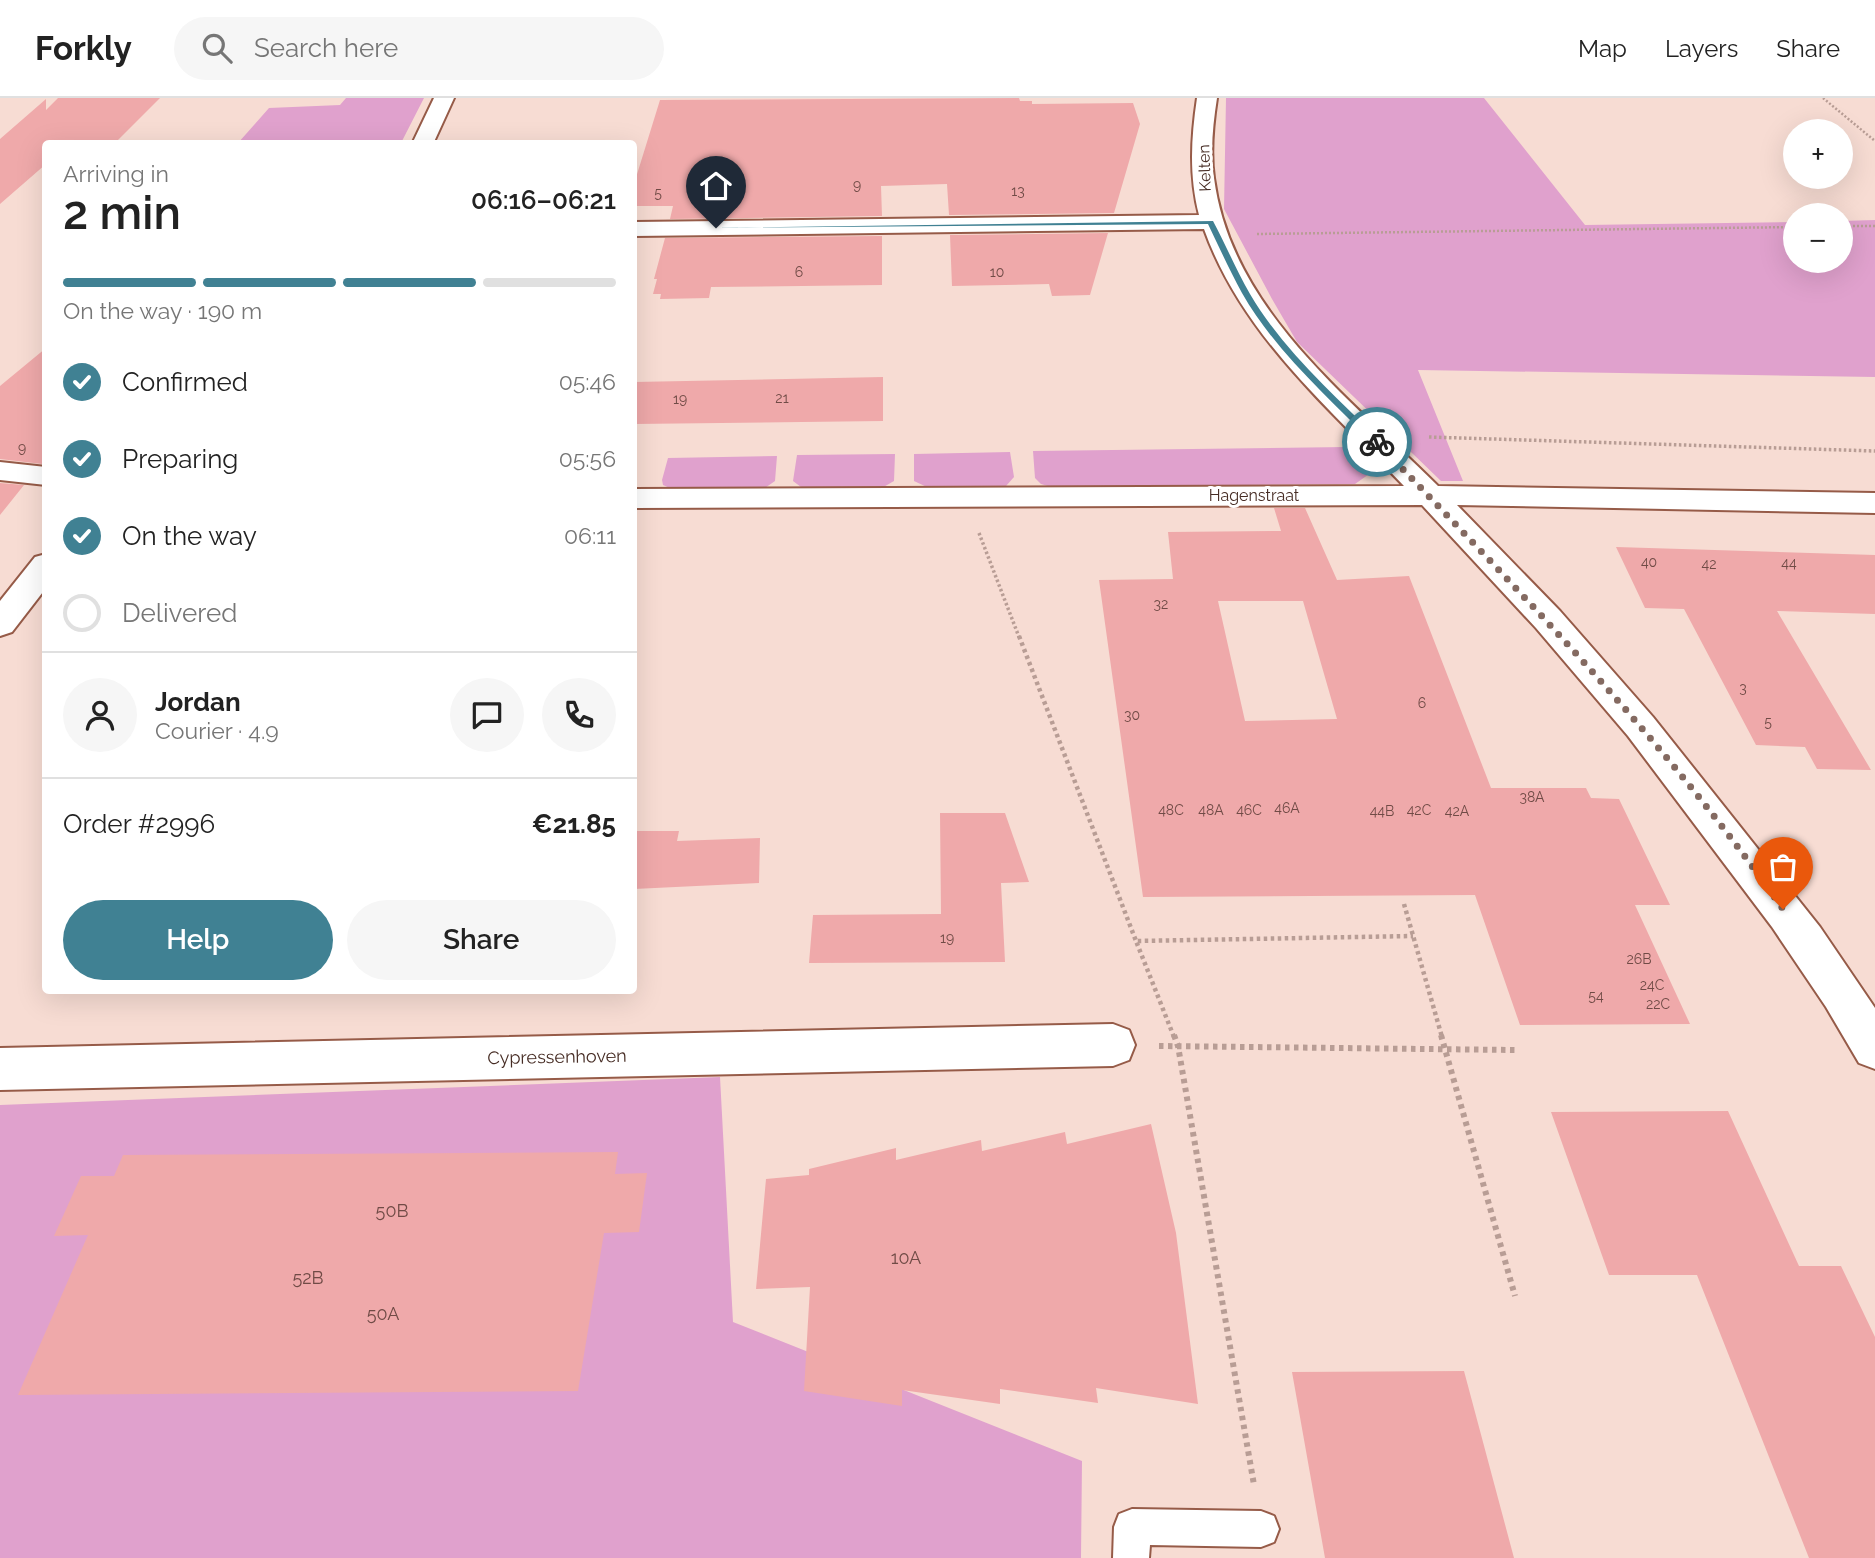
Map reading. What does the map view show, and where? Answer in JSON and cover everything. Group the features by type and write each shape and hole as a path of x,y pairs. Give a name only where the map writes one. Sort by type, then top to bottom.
{"street":[{"path":"424,140 444,98"},
{"name":"Kelten","path":"1207,98 1201,162 1204,195 1213,228 1246,294 1286,349 1484,551 1580,655 1676,769 1768,888 1869,1028"},
{"path":"637,229 1213,228"},
{"path":"0,471 42,476"},
{"name":"Hagenstraat","path":"637,499 1428,495 1875,503"},
{"path":"0,624 42,570"},
{"name":"Cypressenhoven","path":"0,1069 1113,1045"}],"lane":[{"path":"1131,1558 1132,1527 1261,1529"}],"path":[{"path":"1823,98 1875,141"},
{"path":"1853,226 1875,226"},
{"path":"1213,228 1783,227"},
{"path":"1419,437 1875,452"},
{"path":"964,496 1178,1046 1261,1529"},
{"path":"1404,904 1515,1296"},
{"path":"1136,940 1413,936"},
{"path":"1113,1045 1515,1051"}],"shaded area":[{"path":"346,98 424,98 403,140 241,140 269,108 340,105"},
{"path":"1226,98 1484,98 1585,225 1783,222 1783,273 1853,273 1853,221 1875,220 1875,377 1418,370 1463,481 1441,481 1297,342 1224,209"},
{"path":"1346,447 1357,450 1371,463 1372,472 1355,484 1051,487 1041,484 1035,478 1033,451"},
{"path":"1010,452 1014,477 1006,486 929,488 914,481 914,454"},
{"path":"895,454 894,481 880,489 805,490 793,481 797,455"},
{"path":"777,456 775,481 762,490 674,490 663,485 668,458"},
{"path":"720,1077 733,1322 1082,1461 1081,1558 0,1558 0,1105"}],"building":[{"path":"58,98 160,98 118,140 42,140 42,167 0,204 0,139 46,99 46,110"},
{"path":"1019,98 1020,101 1032,101 1032,104 1133,103 1140,124 1114,213 949,215 947,184 881,186 882,216 670,219 673,206 637,206 637,174 660,100"},
{"path":"1108,233 1090,295 1052,296 1049,284 952,286 950,235"},
{"path":"882,236 882,285 711,287 709,298 660,299 661,294 653,294 657,279 654,279 665,238"},
{"path":"42,351 42,464 0,459 0,386"},
{"path":"883,377 883,421 637,424 637,382"},
{"path":"0,483 24,485 0,515"},
{"path":"1274,508 1305,508 1337,580 1409,576 1491,788 1586,788 1591,798 1619,799 1670,905 1635,905 1690,1024 1520,1025 1475,895 1143,897 1099,580 1173,579 1168,532 1281,531","holes":["1218,601 1303,601 1337,719 1245,721"]},
{"path":"1616,547 1875,555 1875,614 1777,611 1871,770 1817,769 1805,747 1756,745 1684,609 1645,608"},
{"path":"940,813 1005,813 1029,882 1001,883 1005,962 809,963 813,915 941,914"},
{"path":"637,831 679,831 677,841 760,838 759,883 637,889"},
{"path":"1728,1111 1799,1266 1841,1266 1875,1337 1875,1558 1809,1558 1697,1275 1609,1275 1551,1112"},
{"path":"1151,1124 1176,1233 1198,1404 1096,1388 1098,1403 1000,1389 1000,1404 902,1390 902,1406 804,1391 810,1287 756,1289 766,1179 809,1175 809,1169 896,1148 896,1160 981,1140 982,1151 1065,1132 1067,1144"},
{"path":"618,1152 615,1174 647,1173 639,1232 604,1233 578,1391 18,1395 88,1235 54,1236 81,1176 114,1176 123,1155"},
{"path":"1464,1371 1514,1558 1325,1558 1292,1372"}],"way so far":[{"path":"1377,442 1484,551 1580,655 1685,780 1783,909"}],"route":[{"path":"716,228 1210,222 1246,294 1273,333 1318,384 1377,442"}]}
